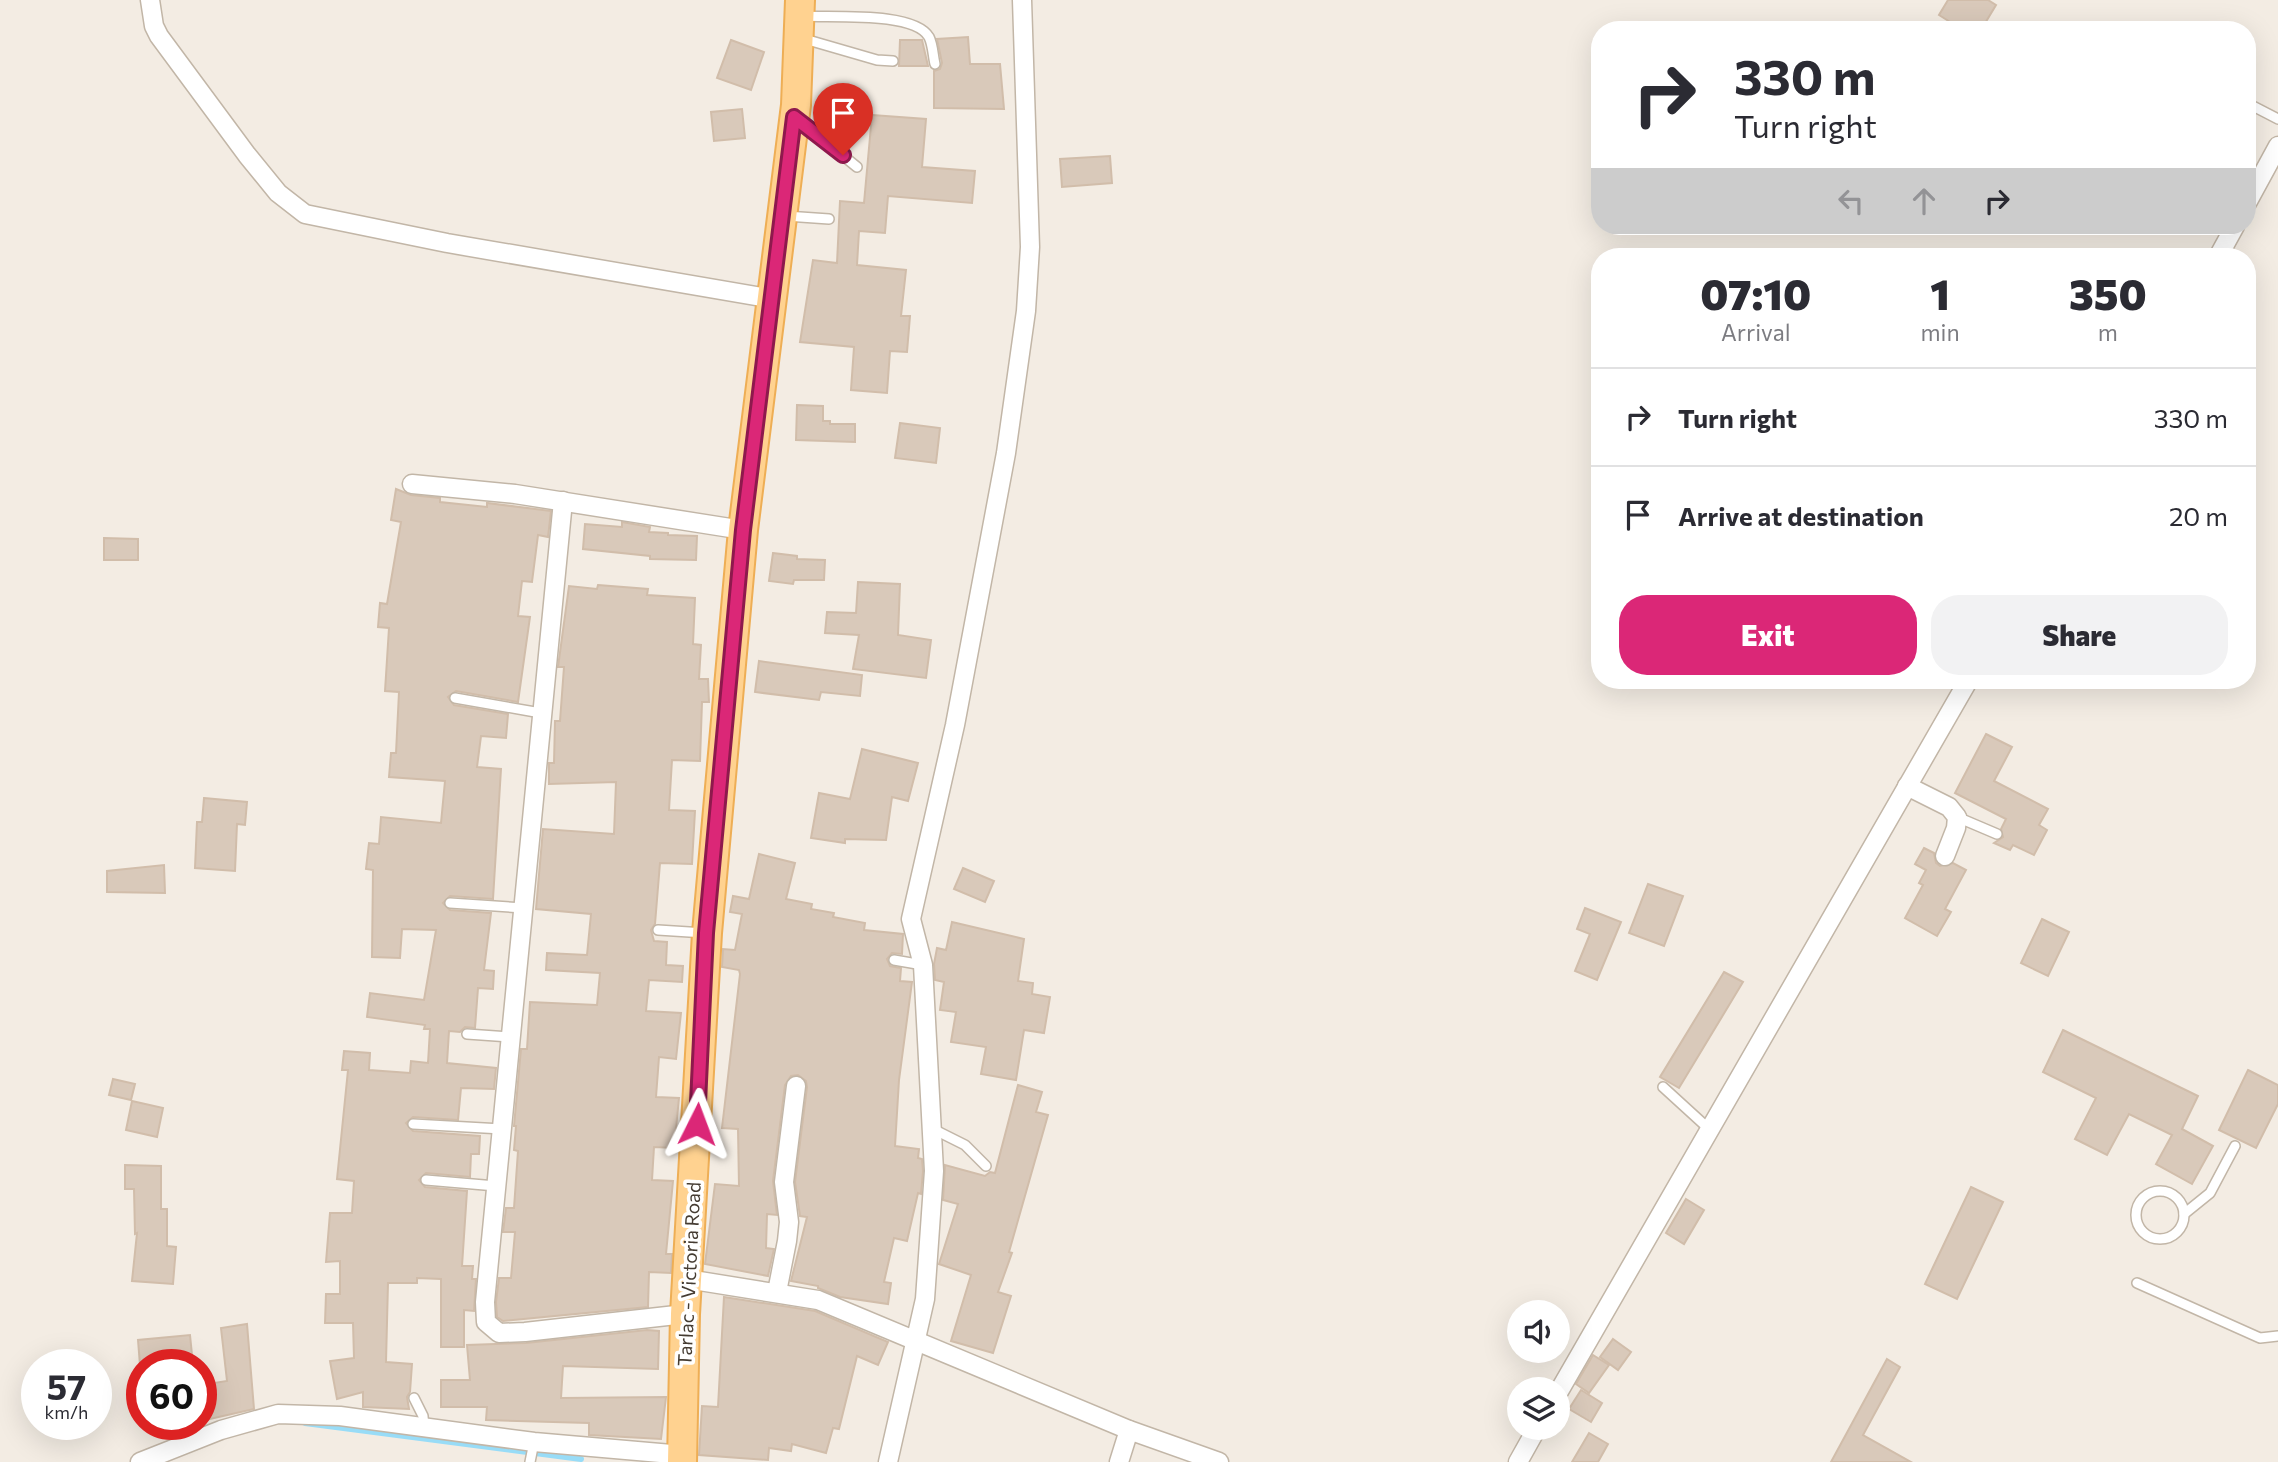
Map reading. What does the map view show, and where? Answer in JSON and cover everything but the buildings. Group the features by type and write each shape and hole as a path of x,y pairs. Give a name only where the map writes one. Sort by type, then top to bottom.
{"main road":[{"name":"Tarlac - Victoria Road","path":"683,1458 685,1314 706,933 743,530 784,216 800,18"}],"street":[{"path":"150,0 154,26 159,36 262,174 278,192 305,214 447,243 774,299"},
{"path":"888,1462 925,1299 934,1171 923,965 911,919 912,907 957,712 1006,453 1026,311 1030,247 1022,0"},
{"path":"2256,186 2278,146"},
{"path":"412,484 563,501 743,530"},
{"path":"563,501 485,1302 486,1322 495,1331 538,1331 685,1314"},
{"path":"1567,1377 1963,689"},
{"path":"1907,786 1949,807 1957,817 1956,828 1945,856"},
{"path":"778,1292 789,1222 784,1182 796,1086"},
{"path":"687,1279 818,1300 915,1343 1129,1430 1220,1462"},
{"path":"140,1462 221,1430 278,1414 340,1416 534,1442 683,1458"},
{"path":"1119,1462 1129,1430"},
{"path":"1518,1462 1530,1440"}],"lane":[{"path":"800,18 877,60 893,61"},
{"path":"800,18 895,20 914,24 928,37 934,64"},
{"path":"2256,108 2278,119"},
{"path":"794,117 858,167"},
{"path":"784,216 830,219"},
{"path":"455,698 541,713"},
{"path":"1957,817 1997,834"},
{"path":"450,903 523,908"},
{"path":"659,930 706,933"},
{"path":"894,960 923,965"},
{"path":"467,1034 510,1037"},
{"path":"1663,1087 1709,1129"},
{"path":"413,1124 502,1129"},
{"path":"931,1128 965,1145 986,1166"},
{"path":"2184,1214 2179,1200 2166,1192 2151,1192 2139,1202 2135,1216 2140,1230 2153,1239 2168,1238 2180,1228 2184,1214 2210,1193 2235,1146"},
{"path":"426,1180 496,1186"},
{"path":"2137,1283 2259,1338 2278,1336"},
{"path":"414,1398 423,1416 424,1427"},
{"path":"530,1462 534,1442"}],"waterway":[{"path":"305,1423 581,1459"}],"route":[{"path":"697,1124 706,933 735,643 743,530 774,299 794,117 843,155"}]}
